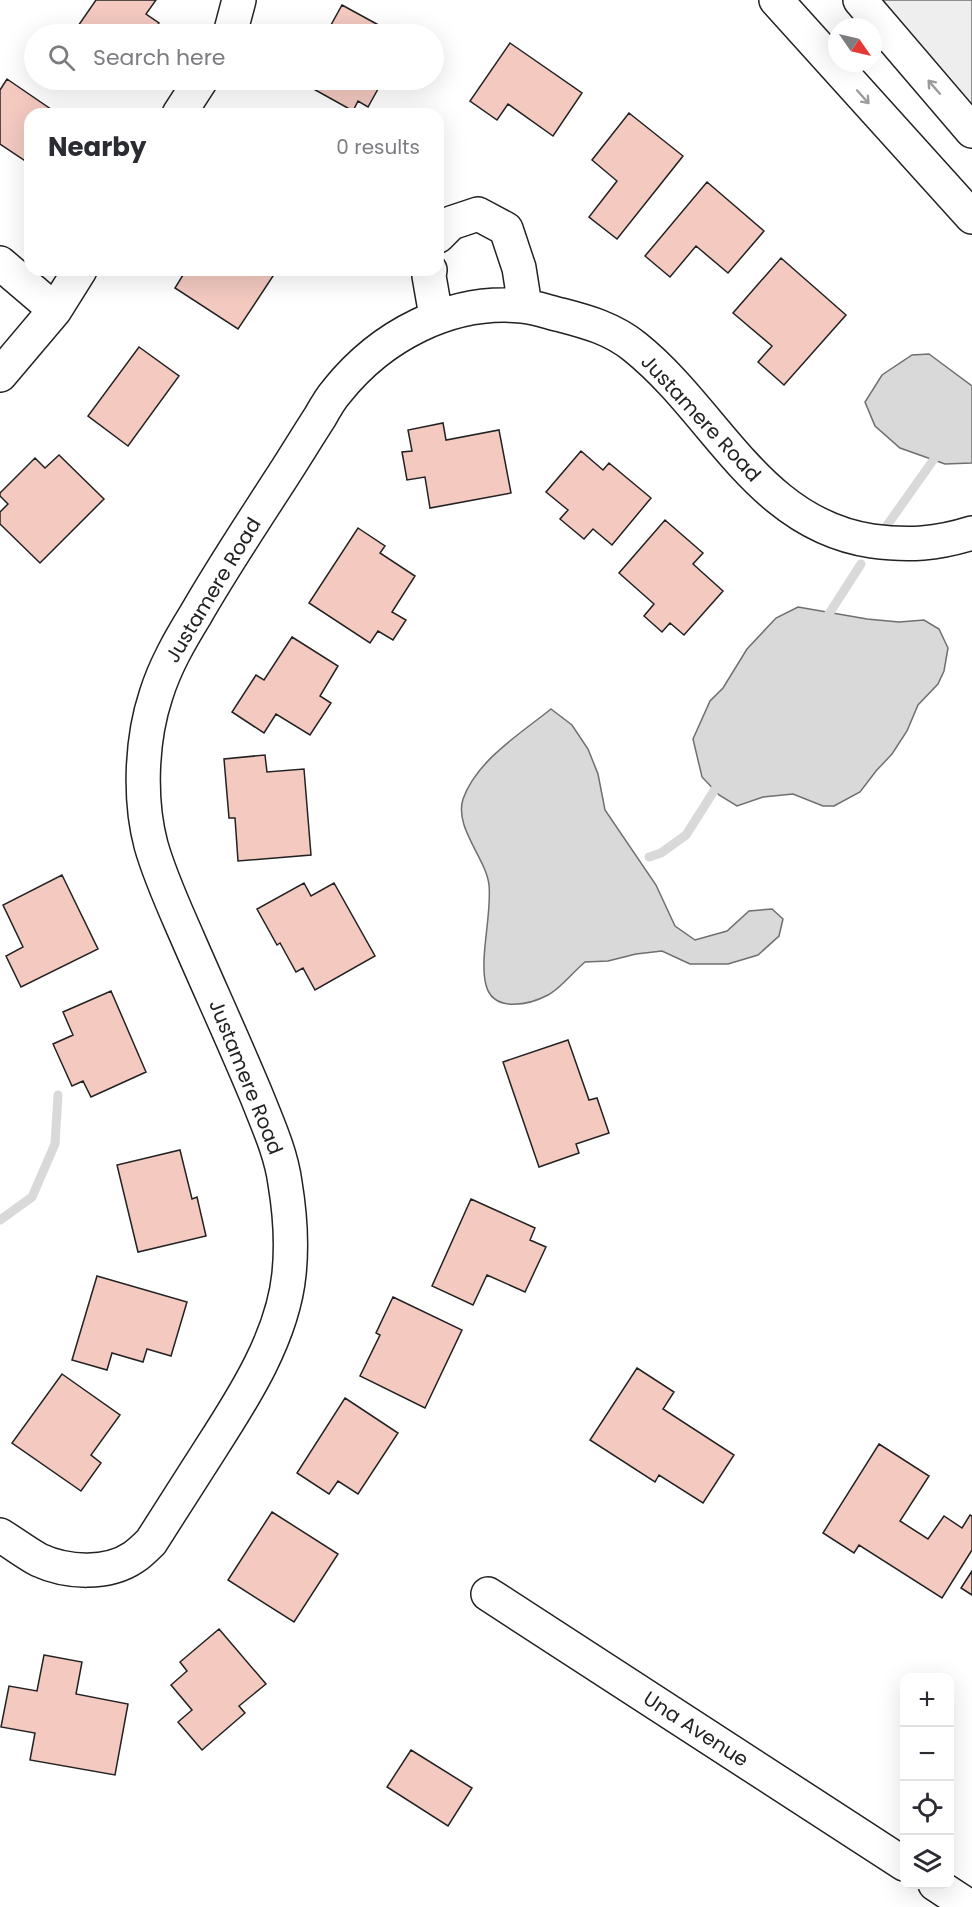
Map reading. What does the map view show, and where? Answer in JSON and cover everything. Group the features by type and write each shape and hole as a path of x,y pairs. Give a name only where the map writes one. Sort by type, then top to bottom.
{"street":[{"path":"233,24 239,0"},
{"path":"776,0 972,217"},
{"path":"860,0 972,131"},
{"path":"183,108 195,90"},
{"path":"444,230 452,223 478,214 506,229 519,268 525,306"},
{"path":"0,264 55,310"},
{"path":"0,375 55,310 76,276"},
{"path":"429,276 436,316"},
{"name":"Justamere Road","path":"0,1534 39,1560 61,1568 87,1570 110,1568 133,1558 151,1542 233,1414 262,1361 283,1307 289,1276 290,1242 285,1181 272,1135 171,898 151,844 144,800 144,751 154,700 171,657 201,605 336,392 370,357 406,332 436,316 489,305 525,306 591,323 611,331 632,345 665,375 759,482 782,502 819,525 858,538 903,544 937,542 972,532"},
{"name":"Una Avenue","path":"488,1593 900,1861"},
{"path":"943,1889 970,1907"}],"shaded area":[{"path":"873,0 972,0 972,107"},
{"path":"929,354 972,386 972,463 945,464 900,448 875,426 865,402 882,375 912,355"},
{"path":"798,607 867,619 899,622 924,620 939,629 948,648 944,671 938,684 918,705 907,731 892,754 860,792 834,806 823,806 793,794 763,797 737,806 719,795 702,777 693,739 710,701 723,688 747,649 776,618"},
{"path":"551,709 572,725 588,749 598,774 605,810 656,885 675,926 695,940 727,931 749,911 772,909 783,919 779,936 758,955 728,964 690,964 662,951 608,961 585,962 562,984 540,999 522,1004 496,1000 490,994 484,974 489,885 487,875 466,832 461,810 463,799 478,772 489,760"}],"building":[{"path":"96,0 156,0 146,14 158,24 79,24"},
{"path":"342,5 377,24 332,24"},
{"path":"510,43 582,93 553,136 508,104 497,120 470,101"},
{"path":"7,79 49,108 24,108 24,160 0,144 0,90"},
{"path":"315,90 377,90 368,107 358,101 354,108 348,108"},
{"path":"629,113 683,156 617,239 589,217 617,181 592,160"},
{"path":"707,182 764,231 728,273 696,246 670,277 645,256"},
{"path":"781,258 846,315 784,385 758,362 772,346 733,313"},
{"path":"182,276 273,276 238,329 175,288"},
{"path":"139,347 179,376 128,446 88,416"},
{"path":"443,423 446,440 499,430 511,493 430,508 425,477 407,480 402,452 412,451 408,430"},
{"path":"581,451 603,470 609,463 651,498 612,545 593,529 584,539 560,519 568,510 546,492"},
{"path":"59,455 104,499 40,563 0,524 0,512 8,504 0,493 35,458 45,468"},
{"path":"665,520 703,553 693,564 723,591 684,635 670,623 662,632 644,616 654,604 619,573"},
{"path":"358,528 385,546 380,553 415,576 392,612 406,620 393,640 378,631 370,643 309,603"},
{"path":"292,637 338,666 320,696 331,703 310,735 276,714 264,733 232,712 256,675 264,680"},
{"path":"265,755 267,772 304,769 311,855 238,861 235,818 229,818 224,759"},
{"path":"62,875 98,949 21,987 6,956 23,947 3,905"},
{"path":"304,883 311,896 334,883 375,956 315,990 303,968 296,972 280,943 277,945 257,909"},
{"path":"111,991 146,1072 91,1097 83,1081 72,1086 53,1044 73,1035 63,1012"},
{"path":"568,1040 589,1100 597,1098 609,1133 576,1144 579,1153 539,1167 503,1062"},
{"path":"180,1150 192,1199 197,1197 206,1236 138,1252 117,1165"},
{"path":"471,1199 535,1228 530,1240 546,1247 525,1292 487,1275 473,1305 432,1286"},
{"path":"97,1276 187,1302 171,1356 147,1349 143,1362 112,1353 107,1370 72,1360"},
{"path":"393,1297 462,1330 425,1408 360,1376 380,1335 376,1333"},
{"path":"637,1368 674,1392 663,1409 734,1455 703,1503 659,1475 655,1482 590,1440"},
{"path":"62,1374 120,1415 91,1455 101,1463 81,1491 12,1443"},
{"path":"345,1398 398,1433 358,1494 338,1481 329,1494 297,1473"},
{"path":"879,1444 929,1476 900,1521 928,1539 944,1516 962,1528 970,1515 972,1516 972,1550 942,1598 859,1545 854,1553 823,1533"},
{"path":"272,1512 338,1554 294,1622 228,1580"},
{"path":"972,1571 972,1595 961,1588"},
{"path":"219,1629 266,1684 239,1706 245,1713 202,1750 178,1722 192,1710 171,1685 187,1671 180,1662"},
{"path":"44,1655 82,1662 76,1694 128,1704 115,1775 30,1760 35,1733 1,1727 9,1686 37,1691"},
{"path":"411,1750 472,1788 448,1826 387,1787"}],"waterway":[{"path":"883,531 939,452"},
{"path":"825,620 861,564"},
{"path":"649,857 661,853 686,835 721,780"},
{"path":"0,1220 32,1197 55,1144 58,1095"}]}
